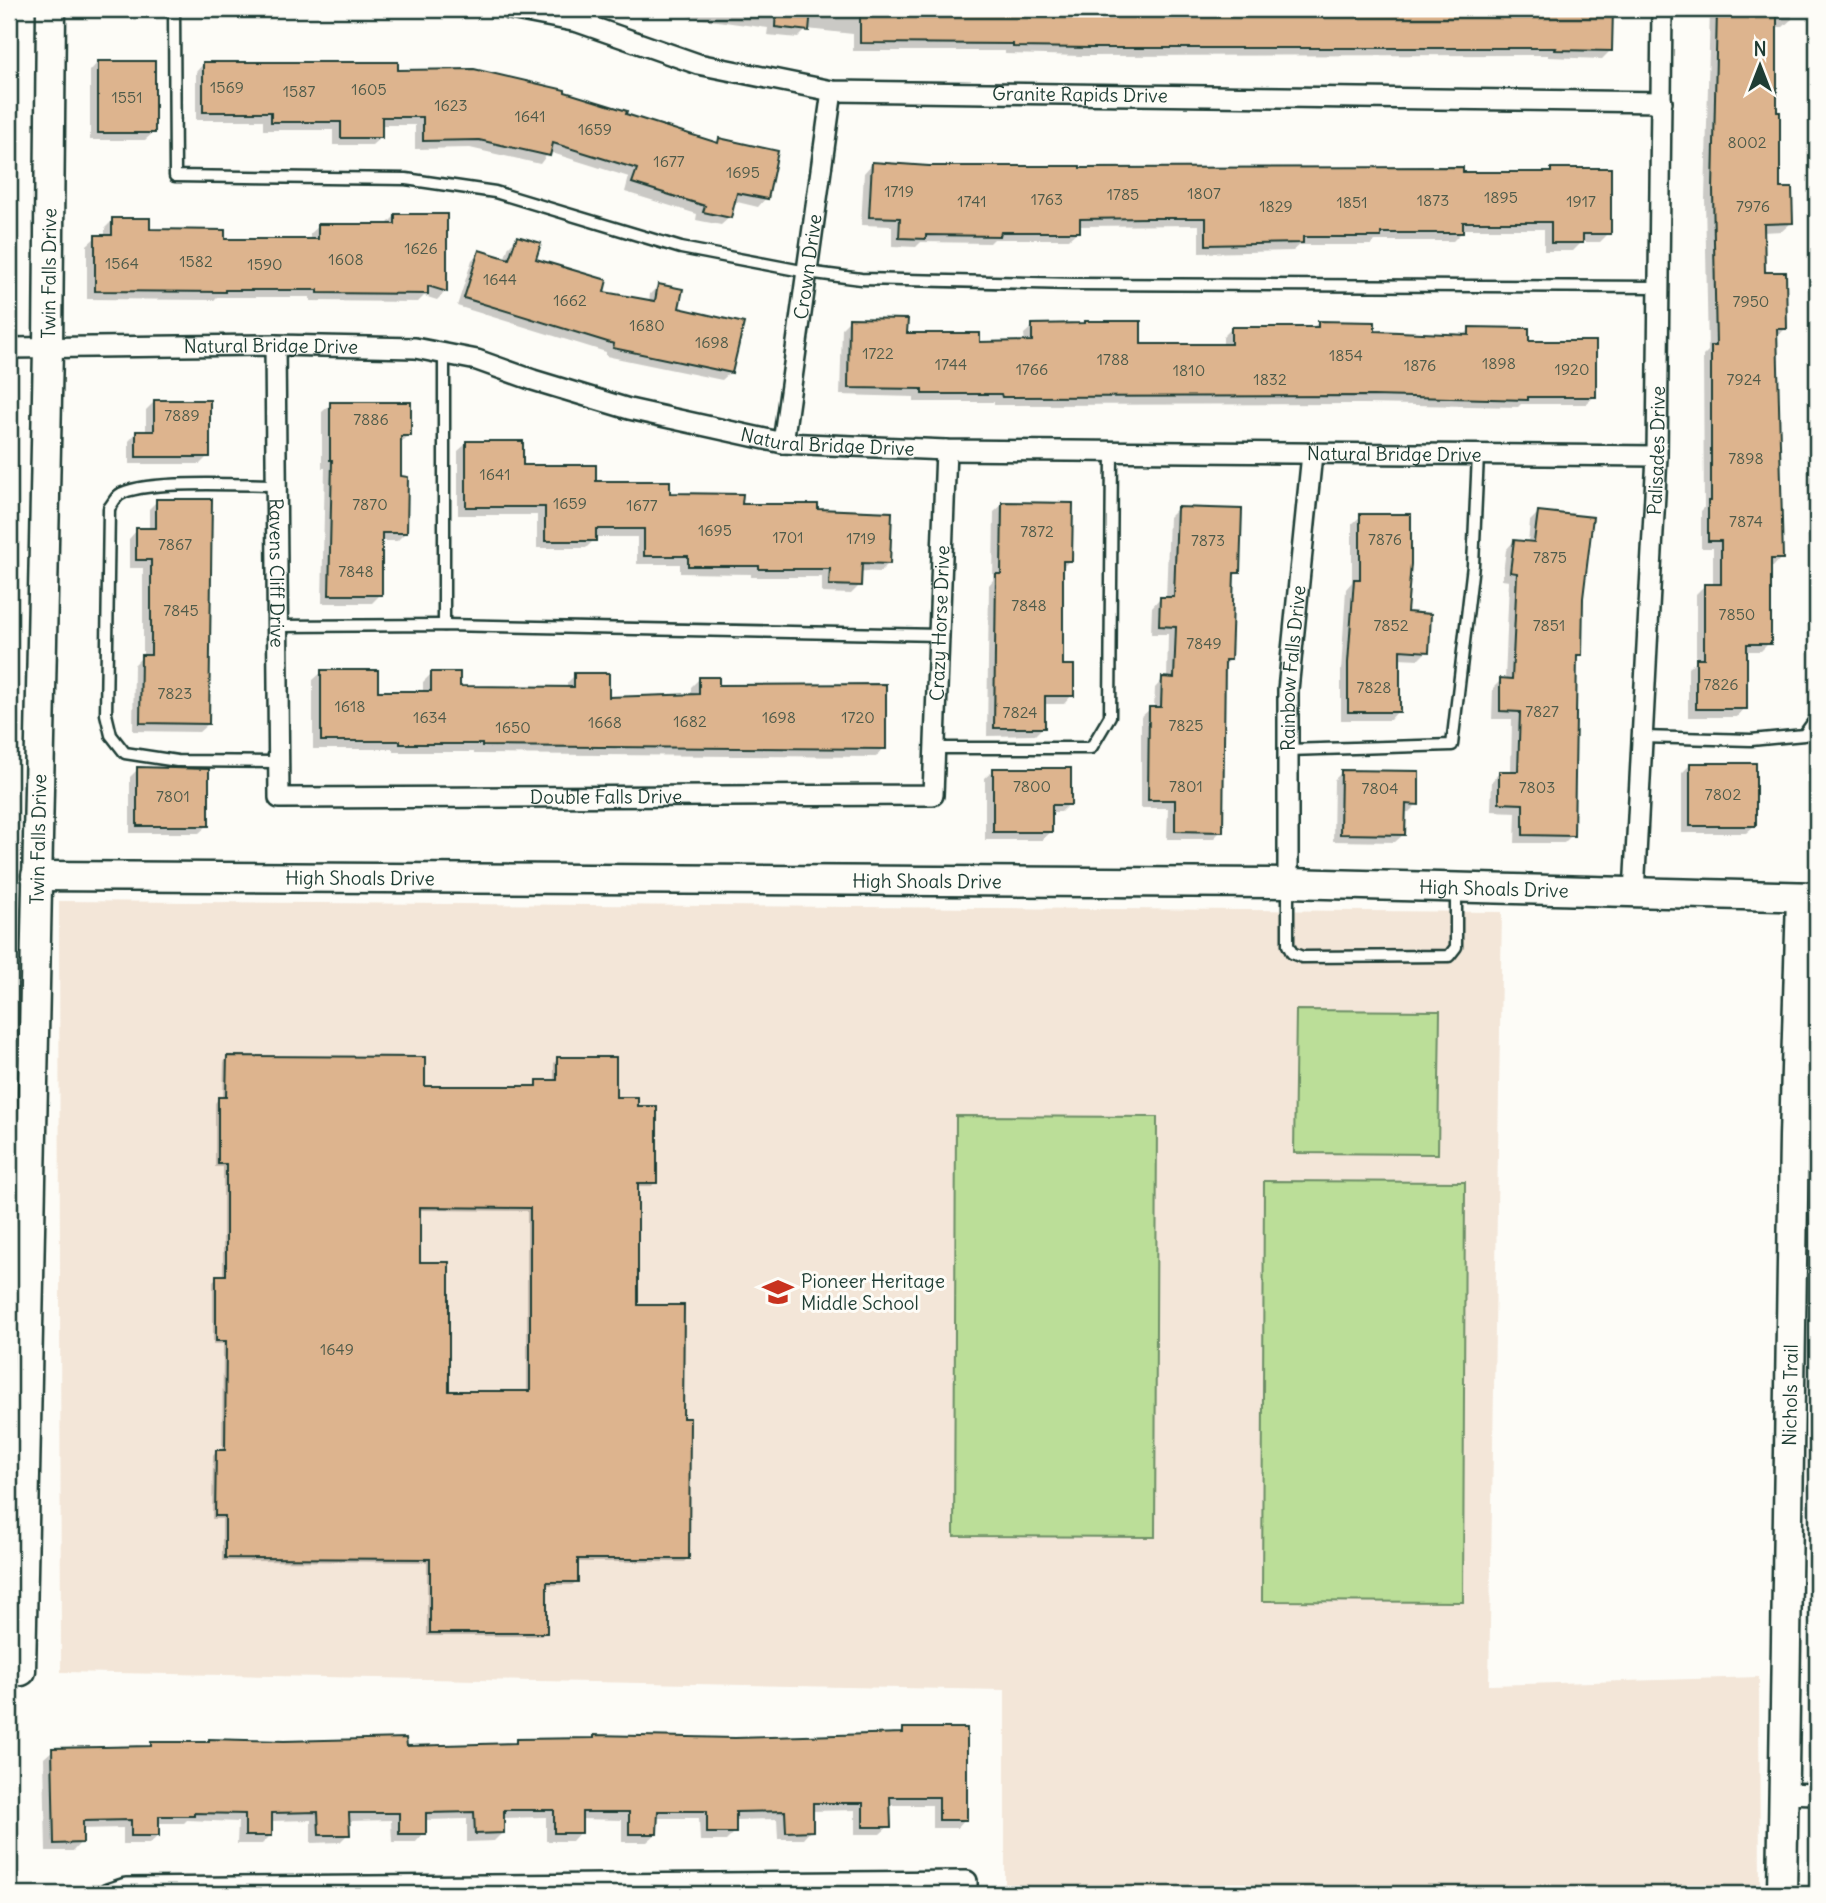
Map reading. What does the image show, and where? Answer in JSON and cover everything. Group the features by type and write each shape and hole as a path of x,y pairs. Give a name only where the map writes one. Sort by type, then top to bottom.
{"street":[{"name":"Twin Falls Drive","path":"15,1671 48,348 51,9"},
{"name":"Granite Rapids Drive","path":"510,9 578,22 698,64 832,90 1662,102"},
{"name":"Palisades Drive","path":"1634,893 1657,456 1662,9"},
{"name":"Crown Drive","path":"783,443 832,90"},
{"name":"Natural Bridge Drive","path":"9,348 275,345 415,348 477,360 629,409 783,443 946,450 1657,456"},
{"name":"Ravens Cliff Drive","path":"275,345 279,798"},
{"name":"Crazy Horse Drive","path":"933,794 946,450"},
{"name":"Rainbow Falls Drive","path":"1288,883 1288,690 1312,454"},
{"name":"Double Falls Drive","path":"279,798 933,794"},
{"name":"High Shoals Drive","path":"36,876 1288,883 1809,897"},
{"name":"Nichols Trail","path":"1782,1894 1782,1793 1805,1138 1809,897"},
{"path":"1782,1793 1817,1794"},
{"path":"108,1894 126,1888 967,1888"}],"lane":[{"path":"174,9 176,176 406,180 495,192 681,248 807,272 861,279 1061,284 1659,287"},
{"path":"444,354 444,625"},
{"path":"935,748 1091,748 1110,716 1112,452"},
{"path":"1288,750 1452,745 1473,565 1478,455"},
{"path":"276,485 168,485 140,488 118,496 109,509 106,715 111,735 125,753 177,761 278,762"},
{"path":"277,626 444,625 939,635"},
{"path":"1642,737 1751,740 1804,735 1817,717"},
{"path":"1288,883 1288,945 1292,953 1302,957 1450,956 1455,947 1456,889"}],"shaded area":[{"name":"Pioneer Heritage Middle School","path":"59,901 1502,912 1489,1685 1759,1677 1760,1894 1005,1894 1005,1690 61,1672"}],"green space":[{"path":"1296,1010 1440,1011 1438,1154 1294,1153"},
{"path":"956,1116 1157,1117 1155,1537 954,1536"},
{"path":"1264,1181 1465,1182 1463,1602 1262,1601"}],"building":[{"path":"776,9 811,9 809,31 775,27"},
{"path":"860,9 1613,9 1612,51 1555,50 1556,48 1092,48 1013,47 1013,44 860,43"},
{"path":"1717,9 1777,9 1780,188 1792,188 1793,223 1764,224 1765,272 1786,272 1787,329 1777,329 1783,559 1771,559 1771,644 1747,644 1747,709 1696,709 1696,658 1704,658 1704,584 1721,584 1721,541 1708,541 1708,501 1711,501 1711,346 1716,346 1713,190"},
{"path":"98,61 155,61 155,133 98,133"},
{"path":"203,62 398,62 398,70 474,69 565,90 627,111 626,114 718,143 719,138 778,151 768,199 737,193 731,218 703,212 705,206 632,183 637,169 553,143 550,156 479,140 423,141 423,117 382,117 382,138 341,138 341,122 271,122 271,112 203,112"},
{"path":"872,162 929,166 1080,168 1463,167 1463,172 1551,172 1551,168 1611,168 1611,234 1583,234 1583,243 1551,243 1551,222 1463,222 1463,233 1381,233 1381,237 1303,237 1303,243 1206,245 1206,218 1148,218 1080,219 1080,232 1001,232 1000,236 926,235 926,239 899,238 900,218 869,217"},
{"path":"395,214 447,214 447,292 428,286 428,294 318,293 318,290 95,291 95,235 112,235 112,218 150,218 150,229 225,230 225,239 318,239 318,224 395,224"},
{"path":"517,236 541,243 536,259 607,280 604,292 655,301 658,284 683,289 679,308 744,323 732,373 613,348 614,344 464,298 479,250 509,259"},
{"path":"849,318 908,319 907,333 980,333 980,342 1032,341 1032,324 1085,321 1141,321 1141,344 1231,344 1231,327 1318,327 1318,321 1375,322 1375,331 1469,335 1469,327 1529,328 1529,341 1596,341 1596,397 1528,397 1528,400 1373,396 1002,397 1001,394 922,394 922,389 848,388"},
{"path":"154,400 210,400 210,457 136,457 136,431 154,431"},
{"path":"330,402 411,402 411,436 401,436 401,476 408,477 407,533 382,533 382,595 329,595 332,460"},
{"path":"466,441 523,441 523,465 596,465 596,481 670,481 670,493 743,494 742,504 818,504 818,509 892,512 890,564 862,563 861,586 829,585 830,569 688,566 688,556 644,556 644,529 596,529 596,541 545,541 545,507 466,507"},
{"path":"156,499 212,499 209,724 140,723 141,655 151,655 151,560 136,560 136,528 156,528"},
{"path":"1002,502 1073,503 1072,561 1063,561 1063,665 1074,665 1074,696 1045,696 1045,728 994,728 996,574 1001,574"},
{"path":"1177,507 1242,509 1240,573 1234,573 1231,660 1225,660 1223,832 1175,831 1175,800 1148,800 1149,707 1161,707 1162,677 1174,678 1176,627 1159,626 1160,597 1174,597"},
{"path":"1538,511 1593,517 1583,598 1582,655 1577,655 1574,836 1523,835 1523,804 1499,803 1499,771 1518,771 1520,712 1500,711 1500,678 1512,679 1517,573 1510,572 1514,540 1534,542"},
{"path":"1360,514 1411,514 1407,612 1431,614 1429,652 1400,650 1400,712 1348,712 1348,663 1354,579 1360,579"},
{"path":"321,670 378,670 378,691 431,691 431,672 460,672 460,686 574,687 574,673 609,673 609,697 699,694 699,677 719,677 719,685 886,684 886,749 482,746 400,744 400,741 321,741"},
{"path":"1690,763 1756,763 1756,826 1690,826"},
{"path":"137,767 209,769 209,826 137,826"},
{"path":"993,768 1071,768 1071,805 1052,805 1052,832 993,832"},
{"path":"1341,770 1419,771 1419,805 1406,804 1405,835 1340,834"},
{"path":"227,1056 425,1057 425,1086 537,1086 537,1080 557,1080 557,1057 616,1057 616,1097 638,1097 638,1106 657,1106 657,1183 638,1183 638,1305 684,1305 683,1418 690,1418 689,1559 578,1559 578,1582 547,1582 547,1633 430,1633 430,1559 225,1558 225,1516 215,1516 216,1450 225,1450 226,1341 216,1341 216,1275 226,1275 226,1164 218,1164 218,1097 226,1097","holes":["420,1207 530,1208 530,1391 449,1391 449,1262 420,1262"]},
{"path":"903,1728 967,1728 967,1820 939,1820 939,1797 890,1797 891,1827 863,1827 863,1803 813,1803 813,1831 786,1832 785,1811 736,1812 736,1833 707,1833 707,1811 658,1811 657,1834 629,1834 629,1812 582,1812 582,1833 554,1833 554,1810 504,1810 504,1833 475,1834 474,1812 426,1813 426,1834 399,1834 399,1813 349,1813 350,1835 319,1835 318,1812 272,1813 272,1836 245,1836 245,1814 194,1813 194,1816 159,1816 159,1836 131,1836 131,1820 83,1821 83,1843 54,1844 52,1748 151,1746 151,1742 209,1742 209,1739 284,1741 406,1738 407,1746 516,1743 516,1739 594,1738 594,1735 735,1738 903,1733"}],"place":[{"name":"Pioneer Heritage Middle School","path":"778,1292"}]}
